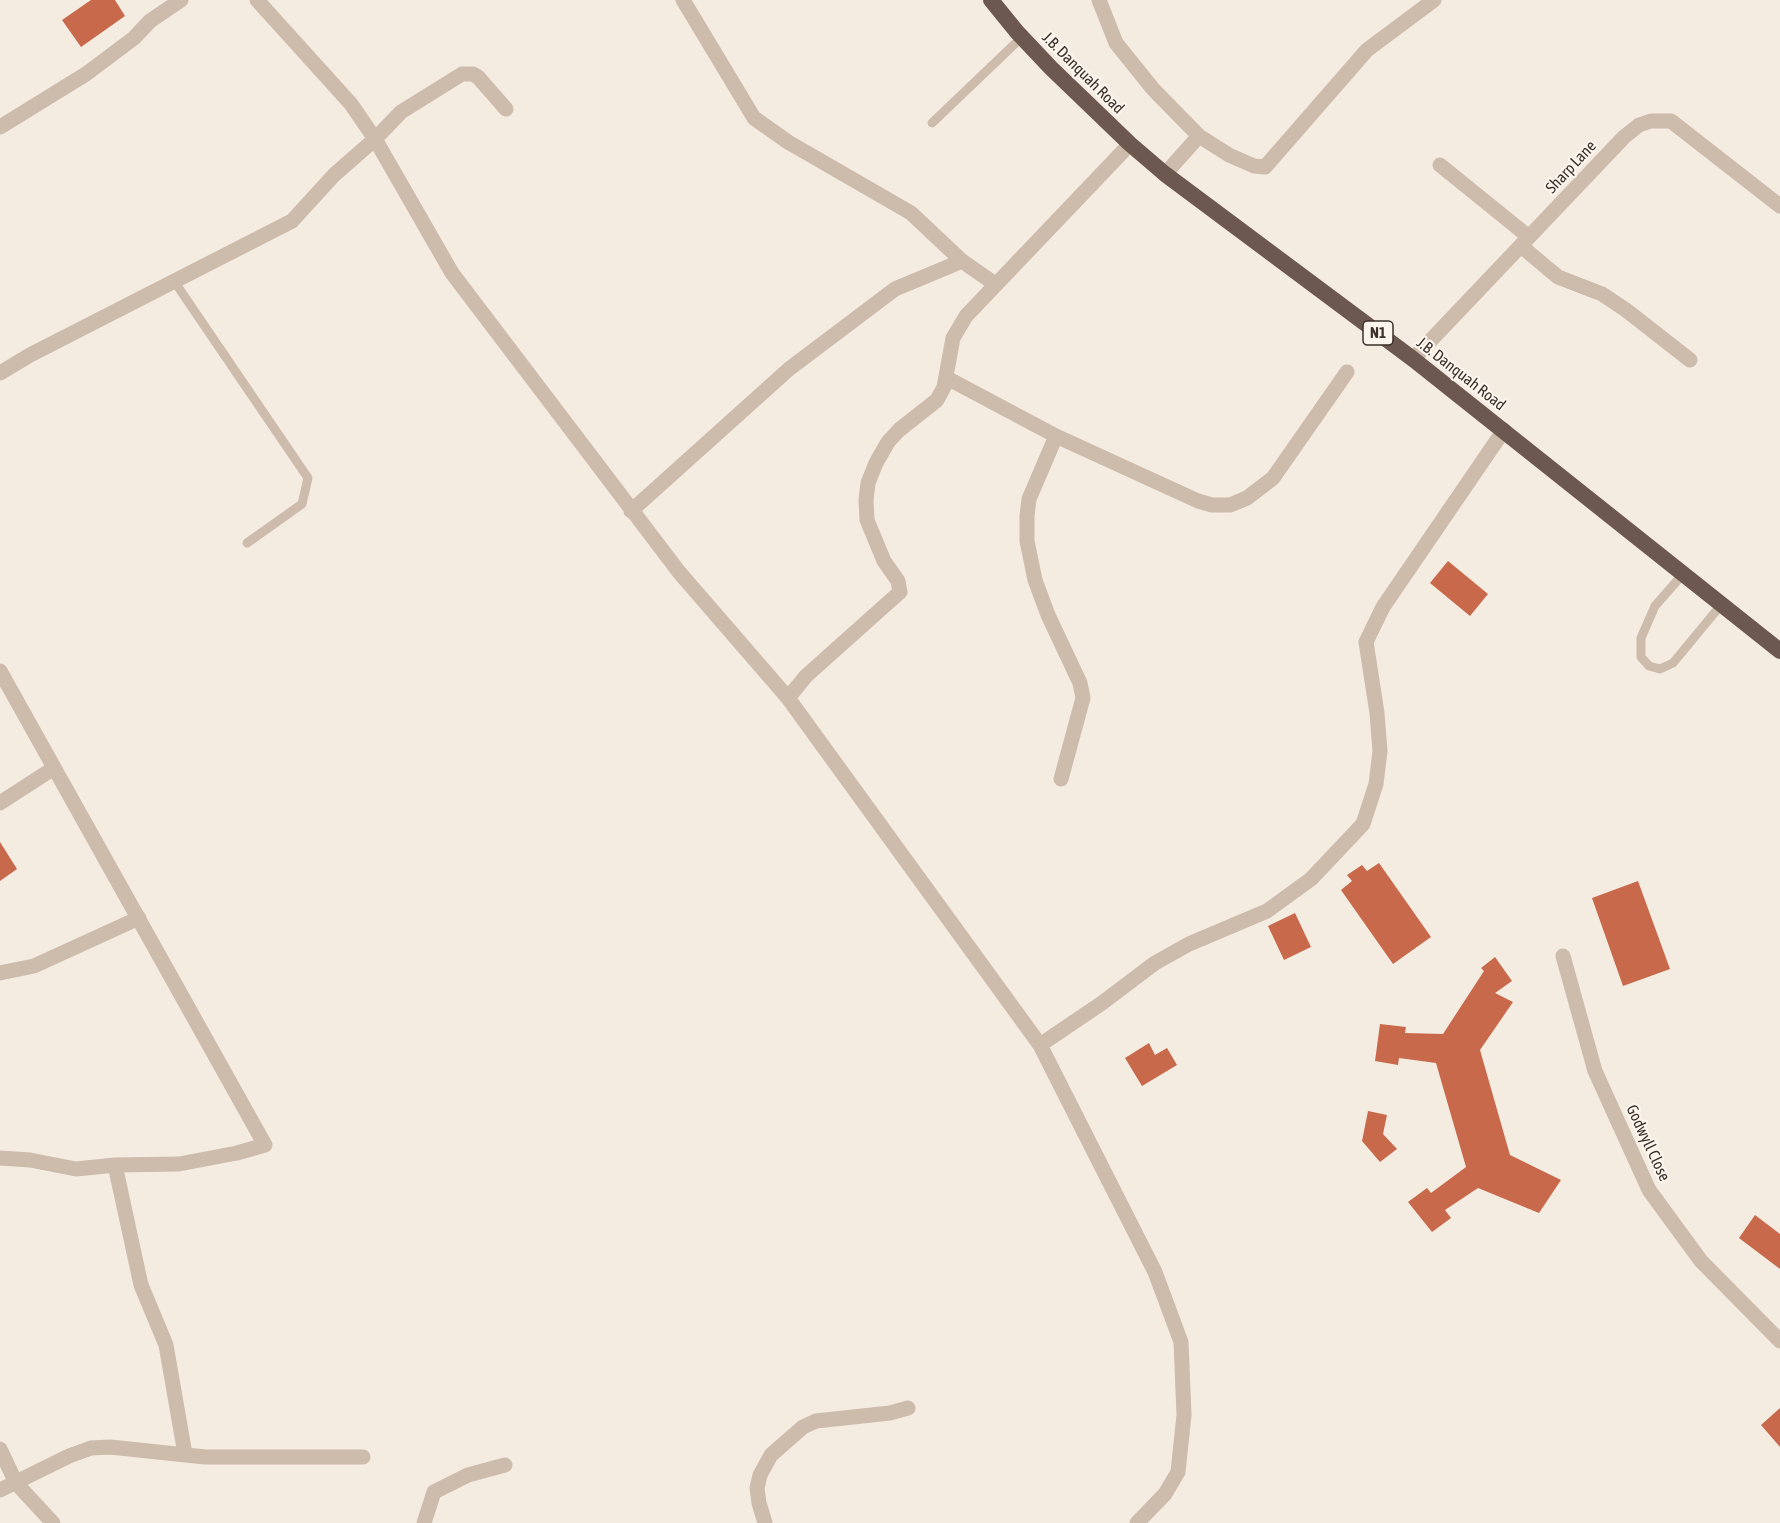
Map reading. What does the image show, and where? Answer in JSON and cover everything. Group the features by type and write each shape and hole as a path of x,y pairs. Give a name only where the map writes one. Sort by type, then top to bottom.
{"highway":[{"name":"J.B. Danquah Road","path":"991,0 1022,37 1130,144 1166,174 1413,359 1780,651"}],"street":[{"path":"0,127 86,75 134,38 150,21 181,0"},
{"path":"257,0 351,104 375,140 452,273 679,572 788,698 1040,1045 1155,1272 1181,1342 1184,1415 1178,1472 1165,1494 1137,1523"},
{"path":"683,0 754,118 788,142 911,213 962,261 996,284"},
{"path":"1099,0 1116,43 1153,89 1199,136 1229,155 1254,166 1265,167 1367,50 1434,0"},
{"path":"0,373 174,280 223,258 292,221 334,176 375,140 401,112 462,74 473,74 478,77 506,109"},
{"name":"Sharp Lane","path":"1413,359 1624,137 1639,125 1651,121 1671,122 1780,206"},
{"path":"1166,174 1199,136"},
{"path":"788,698 806,676 900,592 898,581 884,561 867,520 868,483 888,442 899,430 937,400 944,387 953,338 966,316 1130,144"},
{"path":"1440,165 1525,242 1558,277 1602,294 1690,360"},
{"path":"632,511 789,369 868,309 895,289 962,261"},
{"path":"946,378 1056,436 1198,501 1212,505 1230,505 1246,498 1273,478 1347,372"},
{"path":"1040,1045 1155,963 1189,944 1267,911 1311,879 1363,824 1376,783 1380,751 1366,642 1383,607 1504,430"},
{"path":"1056,436 1029,499 1027,541 1035,580 1080,683 1083,698 1061,779"},
{"path":"0,671 265,1145 179,1164 115,1165 76,1169 30,1160 0,1158"},
{"path":"0,803 54,768"},
{"path":"0,973 34,966 139,918"},
{"name":"Godwyll Close","path":"1563,956 1595,1071 1649,1190 1701,1261 1780,1341"},
{"path":"115,1165 141,1285 166,1345 185,1454"},
{"path":"765,1523 757,1488 760,1475 771,1455 803,1427 816,1421 880,1414 908,1408"},
{"path":"0,1490 40,1469 91,1449 127,1447 205,1457 363,1456"},
{"path":"0,1449 16,1483 53,1523"},
{"path":"424,1523 434,1492 468,1475 505,1466"}],"lane":[{"path":"932,123 1022,37"},
{"path":"174,280 308,478 302,504 247,543"},
{"path":"1683,574 1655,606 1641,638 1641,657 1649,666 1660,669 1673,663 1721,605"}],"building":[{"path":"91,0 115,0 125,16 81,47 62,20"},
{"path":"1448,561 1488,594 1470,616 1430,583"},
{"path":"0,842 17,869 0,881"},
{"path":"1379,863 1431,937 1393,964 1341,890 1352,881 1347,875 1362,865 1367,871"},
{"path":"1638,881 1670,969 1623,986 1592,898"},
{"path":"1295,913 1311,947 1284,960 1268,926"},
{"path":"1495,957 1512,981 1495,993 1513,1002 1480,1050 1510,1155 1561,1180 1539,1213 1478,1188 1445,1210 1451,1218 1432,1232 1408,1202 1427,1188 1431,1193 1466,1167 1436,1063 1399,1058 1398,1065 1375,1061 1380,1024 1406,1027 1405,1033 1443,1034 1484,971 1481,968"},
{"path":"1149,1043 1155,1055 1167,1048 1177,1065 1142,1086 1125,1058"},
{"path":"1368,1111 1387,1115 1383,1134 1397,1149 1380,1162 1362,1141"},
{"path":"1755,1215 1780,1234 1780,1269 1739,1238"},
{"path":"1780,1408 1780,1447 1761,1425"}]}
